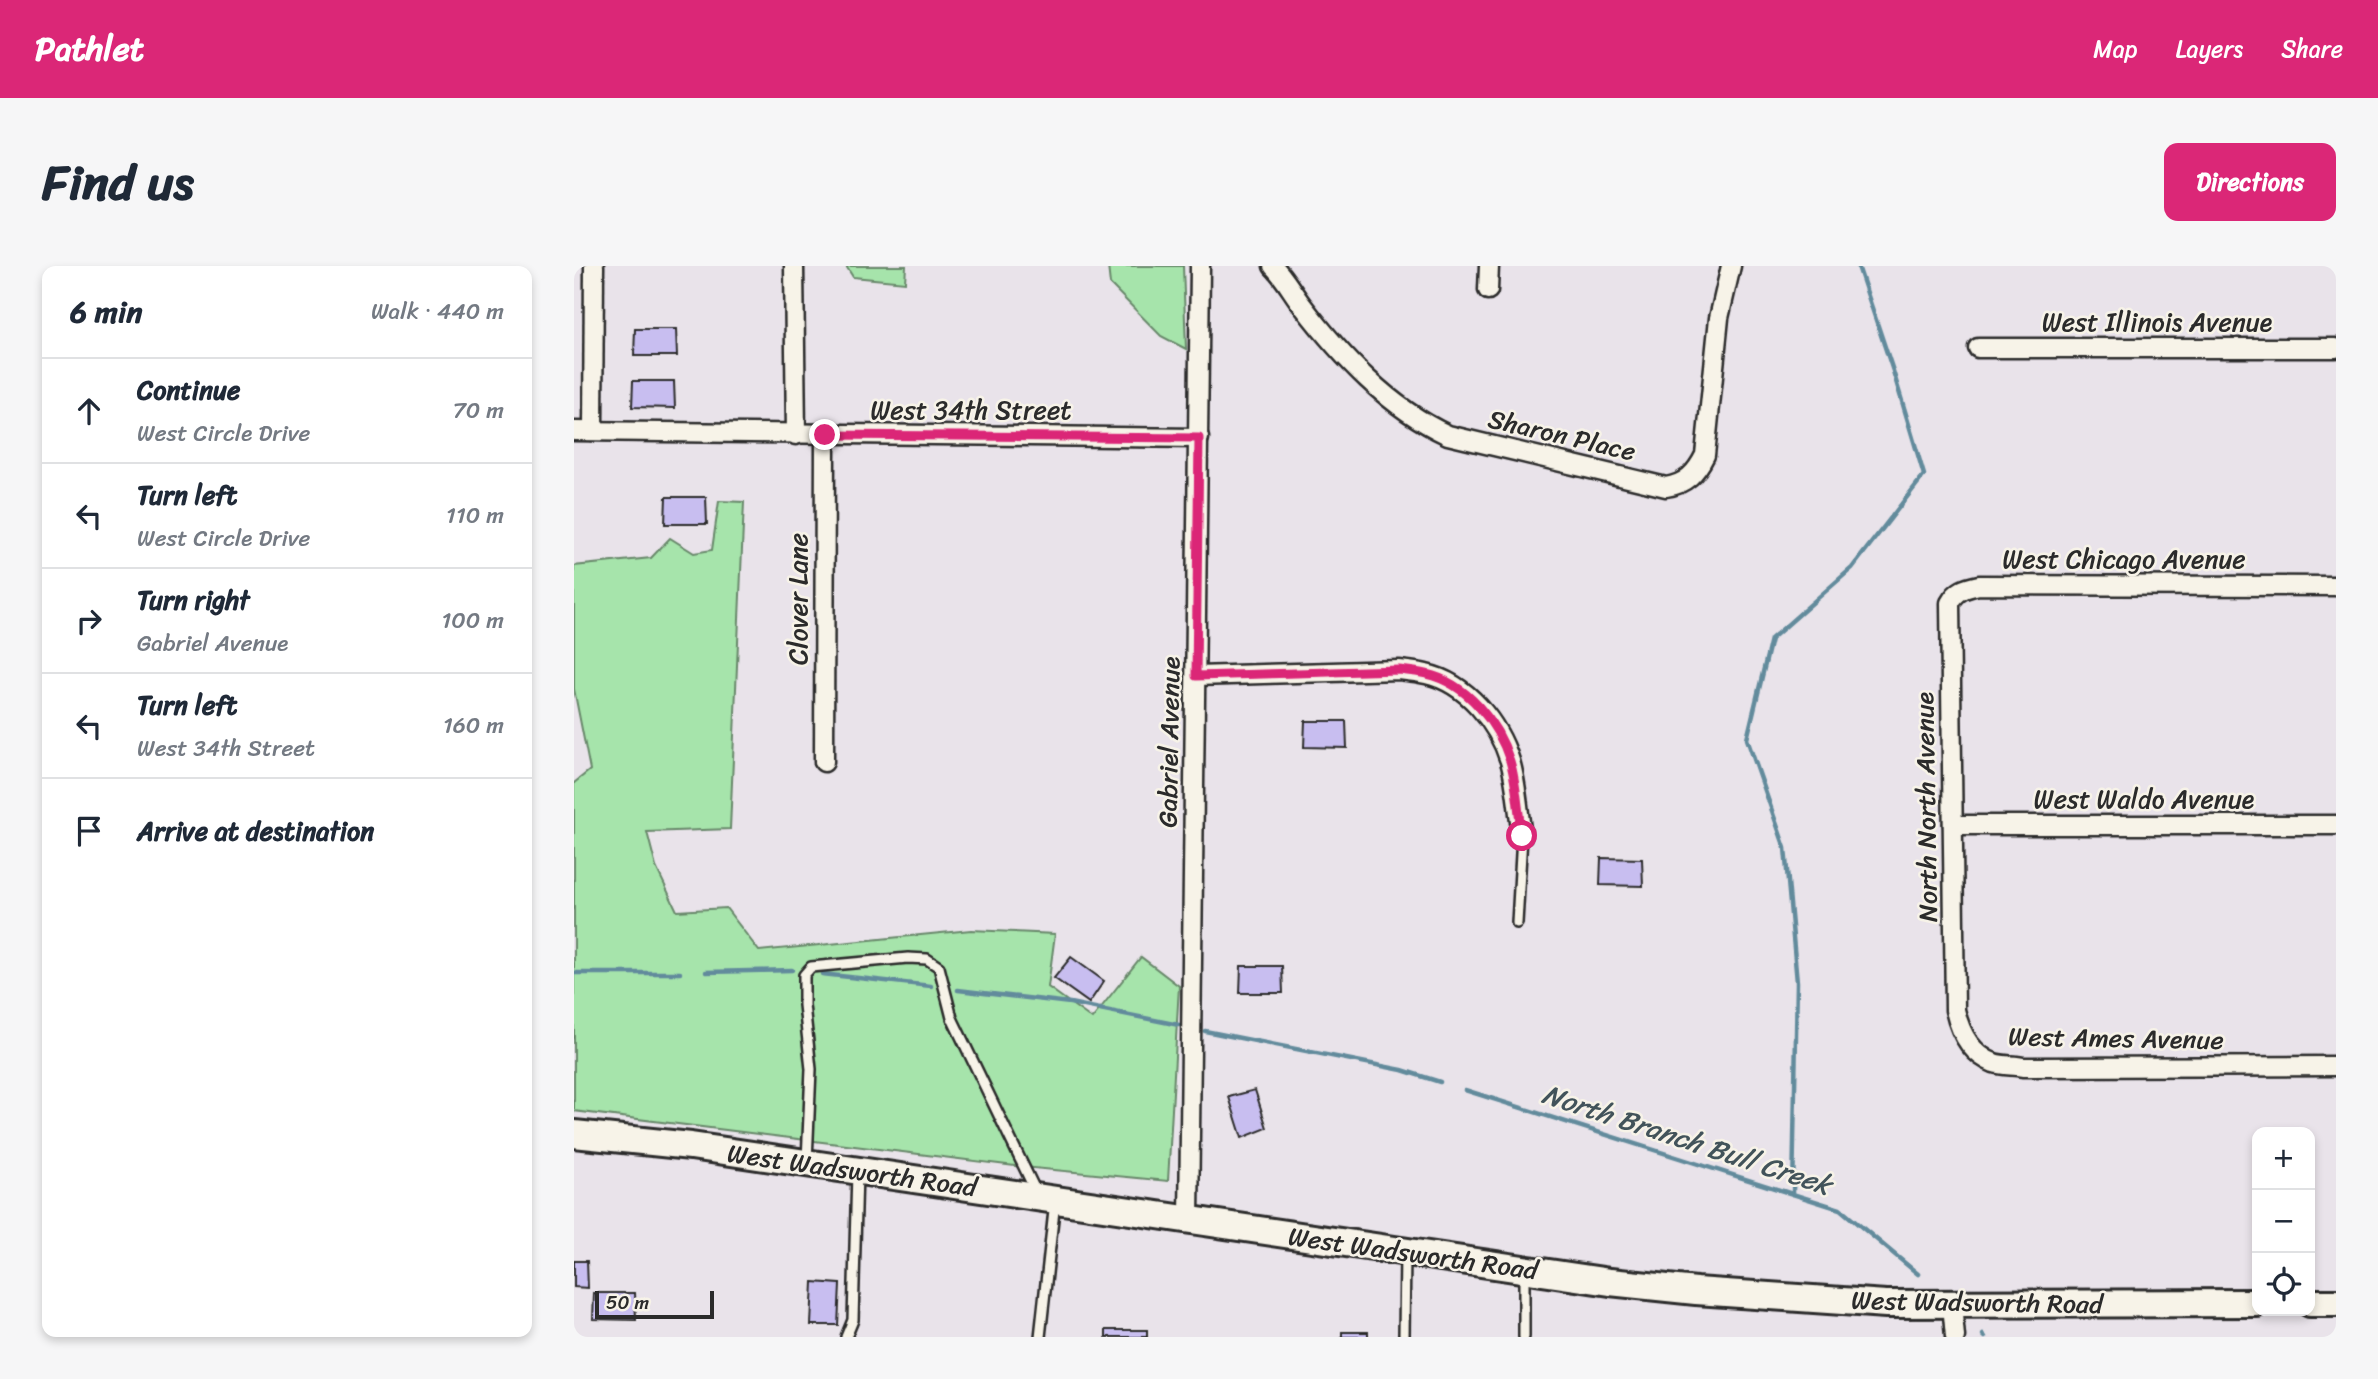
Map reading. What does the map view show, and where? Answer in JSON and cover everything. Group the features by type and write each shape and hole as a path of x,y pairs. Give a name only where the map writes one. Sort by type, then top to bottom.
{"main road":[{"name":"West Wadsworth Road","path":"574,1133 691,1146 1524,1269 1696,1291 1886,1304 2252,1303"},
{"path":"2315,1303 2336,1303"}],"street":[{"path":"593,431 594,266"},
{"path":"794,266 796,435"},
{"name":"Gabriel Avenue","path":"1189,1220 1200,266"},
{"name":"Sharon Place","path":"1273,266 1341,353 1401,408 1423,424 1448,435 1666,487 1689,479 1705,455 1719,318 1731,266"},
{"path":"1488,290 1489,266"},
{"name":"West Illinois Avenue","path":"1978,348 2336,348"},
{"name":"West 34th Street","path":"574,431 1199,438"},
{"name":"Clover Lane","path":"824,762 825,435"},
{"name":"West Chicago Avenue","path":"1951,633 1950,603 1955,594 1964,588 1979,585 2336,586"},
{"name":"North North Avenue","path":"1951,633 1955,980"},
{"path":"1196,676 1399,670 1428,674 1450,684 1486,714 1502,740 1511,764 1522,836"},
{"name":"West Waldo Avenue","path":"1953,825 2336,825"},
{"name":"West Ames Avenue","path":"1955,980 1955,1010 1959,1028 1967,1042 1994,1063 2023,1067 2336,1066"},
{"path":"1952,1304 1955,1337"}],"lane":[{"path":"1517,923 1522,836"},
{"path":"807,1163 811,1069 804,1005 804,975 811,967 908,958 927,959 939,967 952,1018 1047,1198 1040,1337"},
{"path":"846,1337 853,1309 857,1170"},
{"path":"1404,1337 1405,1251"},
{"path":"1524,1269 1524,1337"}],"green space":[{"path":"846,266 906,266 905,282 853,277"},
{"path":"1108,266 1183,266 1186,349 1161,336 1110,284"},
{"path":"719,501 744,502 730,829 647,832 656,867 677,911 726,908 759,951 971,930 1055,934 1048,987 1092,1019 1141,957 1179,986 1168,1181 1023,1167 574,1111 574,783 590,770 574,689 574,566 651,558 670,538 694,553 712,550"}],"building":[{"path":"635,329 676,329 677,356 634,356"},
{"path":"633,381 674,381 675,408 632,407"},
{"path":"666,497 706,497 707,524 665,524"},
{"path":"1305,721 1346,721 1347,748 1304,747"},
{"path":"1601,858 1642,859 1643,886 1600,885"},
{"path":"1071,957 1104,981 1089,1003 1054,978"},
{"path":"1241,966 1282,966 1283,993 1240,993"},
{"path":"1255,1090 1267,1128 1242,1138 1229,1097"},
{"path":"574,1261 587,1261 588,1288 574,1287"},
{"path":"813,1282 840,1284 838,1325 811,1325"},
{"path":"594,1293 635,1293 636,1320 593,1319"},
{"path":"1106,1330 1147,1330 1147,1337 1106,1337"},
{"path":"1342,1332 1368,1332 1368,1337 1342,1337"}],"waterway":[{"path":"1793,1194 1797,982 1785,848 1747,739 1771,639 1852,568 1924,475 1858,266"},
{"name":"North Branch Bull Creek","path":"706,972 792,970"},
{"name":"North Branch Bull Creek","path":"574,973 680,973"},
{"name":"North Branch Bull Creek","path":"822,974 931,986"},
{"name":"North Branch Bull Creek","path":"958,990 1070,1003 1179,1025"},
{"name":"North Branch Bull Creek","path":"1205,1031 1402,1070 1440,1082"},
{"name":"North Branch Bull Creek","path":"1465,1090 1840,1209 1918,1274"}],"route":[{"path":"825,435 1199,438 1196,676 1399,670 1428,674 1450,684 1486,714 1502,740 1511,764 1522,836"}]}
